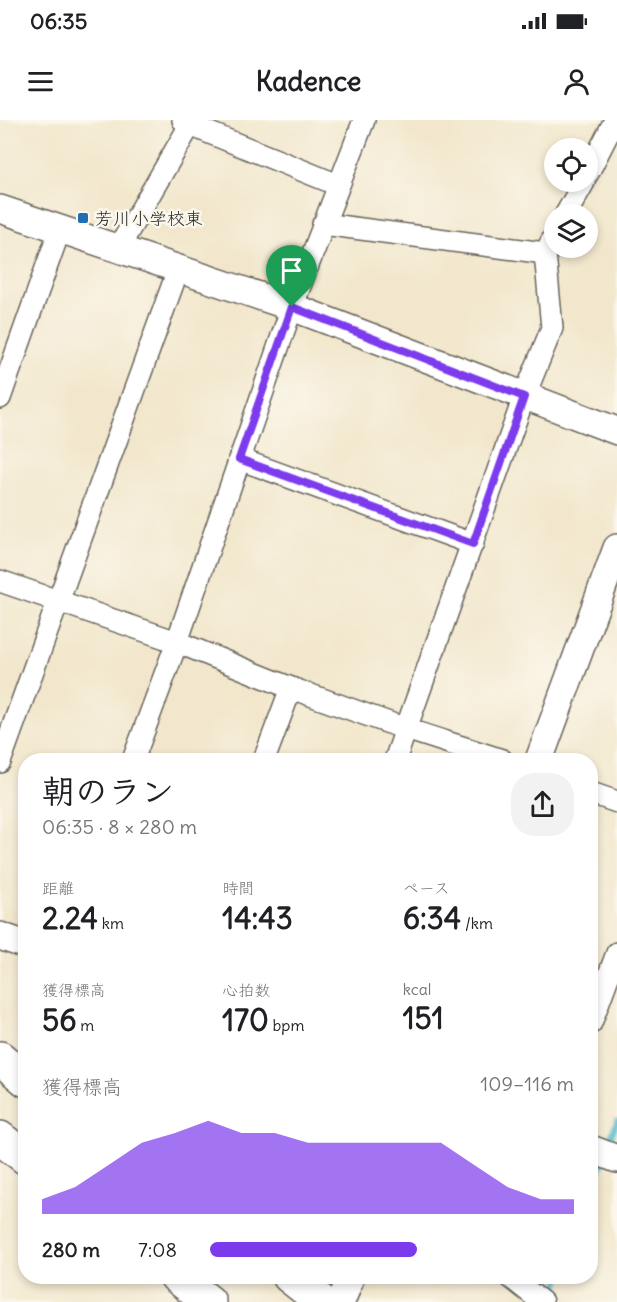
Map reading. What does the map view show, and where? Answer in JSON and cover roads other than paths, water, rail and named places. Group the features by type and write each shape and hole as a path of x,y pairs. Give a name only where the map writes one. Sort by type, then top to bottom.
{"highway":[{"path":"0,1138 18,1152"},
{"path":"186,1284 209,1302"},
{"path":"299,1284 322,1302"}],"street":[{"path":"136,753 177,642 292,307 364,120"},
{"path":"118,249 189,122 338,185"},
{"path":"598,156 614,128"},
{"path":"0,209 292,307 617,431"},
{"path":"323,224 544,243"},
{"path":"0,398 60,229"},
{"path":"397,753 524,397 552,328 550,258"},
{"path":"0,762 178,270"},
{"path":"239,459 473,544"},
{"path":"542,753 617,548"},
{"path":"0,581 177,642 291,688 480,753"},
{"path":"267,753 291,688"},
{"path":"598,795 617,802"},
{"path":"0,936 18,942"},
{"path":"598,1004 617,953"},
{"path":"598,1152 617,1159"},
{"path":"341,1302 348,1284"},
{"path":"519,1284 541,1301"}],"waterway":[{"path":"607,1147 617,1121"},
{"path":"598,1173 603,1159"},
{"path":"552,1302 558,1284"}],"place":[{"name":"芳川小学校東","path":"83,218"}]}
